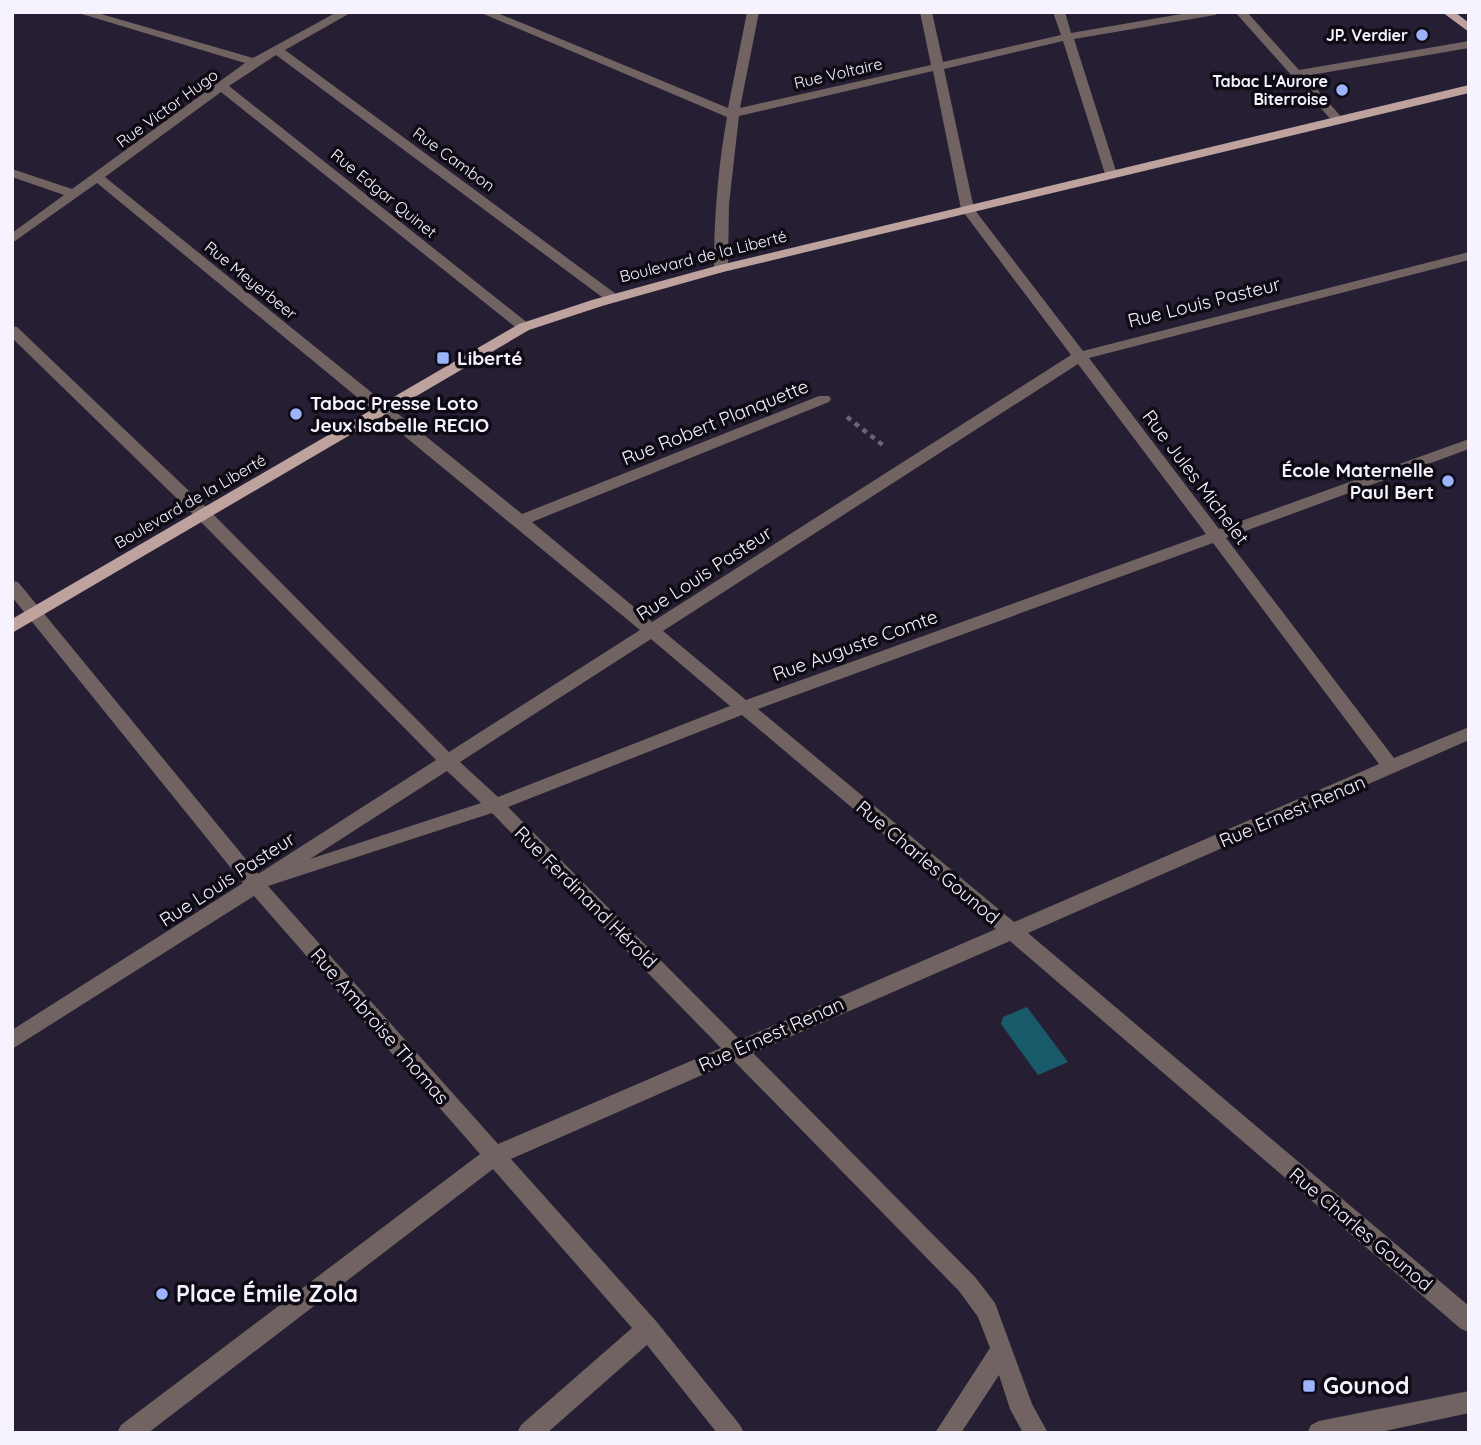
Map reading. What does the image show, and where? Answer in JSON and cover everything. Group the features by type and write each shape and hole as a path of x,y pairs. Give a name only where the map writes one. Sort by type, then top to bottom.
{"main road":[{"path":"1448,12 1466,24"},
{"name":"Boulevard de la Liberté","path":"12,626 524,327 611,297 722,269 1469,89"}],"street":[{"path":"81,12 254,62"},
{"name":"Rue Victor Hugo","path":"12,239 254,62 346,12"},
{"path":"485,12 731,114"},
{"path":"722,269 721,245 731,114 753,12"},
{"path":"926,12 968,209"},
{"path":"1059,12 1111,174"},
{"name":"Rue Voltaire","path":"731,114 1067,37 1215,12"},
{"path":"1241,12 1338,120"},
{"path":"1295,74 1469,44"},
{"name":"Rue Cambon","path":"277,50 611,297"},
{"name":"Rue Edgar Quinet","path":"222,87 524,327"},
{"path":"12,173 75,194"},
{"name":"Rue Meyerbeer","path":"98,178 383,410"},
{"name":"Rue Jules Michelet","path":"968,209 1392,768"},
{"name":"Rue Louis Pasteur","path":"12,1041 1080,356 1469,256"},
{"name":"Rue Ferdinand Hérold","path":"12,330 203,514 447,761 495,805 967,1284 987,1311 1022,1409 1037,1433"},
{"name":"Rue Robert Planquette","path":"520,521 824,399"},
{"name":"Rue Charles Gounod","path":"383,410 1010,930 1469,1321"},
{"name":"Rue Auguste Comte","path":"256,885 495,805 743,708 1469,444"},
{"name":"Rue Ambroise Thomas","path":"12,586 256,885 648,1329 732,1433"},
{"name":"Rue Ernest Renan","path":"130,1433 494,1156 1469,733"},
{"path":"529,1433 648,1329"},
{"path":"947,1433 1002,1350"},
{"path":"1319,1433 1469,1402"}],"path":[{"name":"Rue Robert Planquette","path":"824,399 909,465"}],"shaded area":[{"path":"1027,1007 1068,1062 1038,1075 1001,1024 1003,1017"}],"place":[{"name":"JP. Verdier","path":"1422,35"},
{"name":"Tabac L'Aurore Biterroise","path":"1342,90"},
{"name":"Liberté","path":"443,358"},
{"name":"Tabac Presse Loto Jeux Isabelle RECIO","path":"296,414"},
{"name":"École Maternelle Paul Bert","path":"1448,481"},
{"name":"Place Émile Zola","path":"162,1294"},
{"name":"Gounod","path":"1309,1386"}]}
